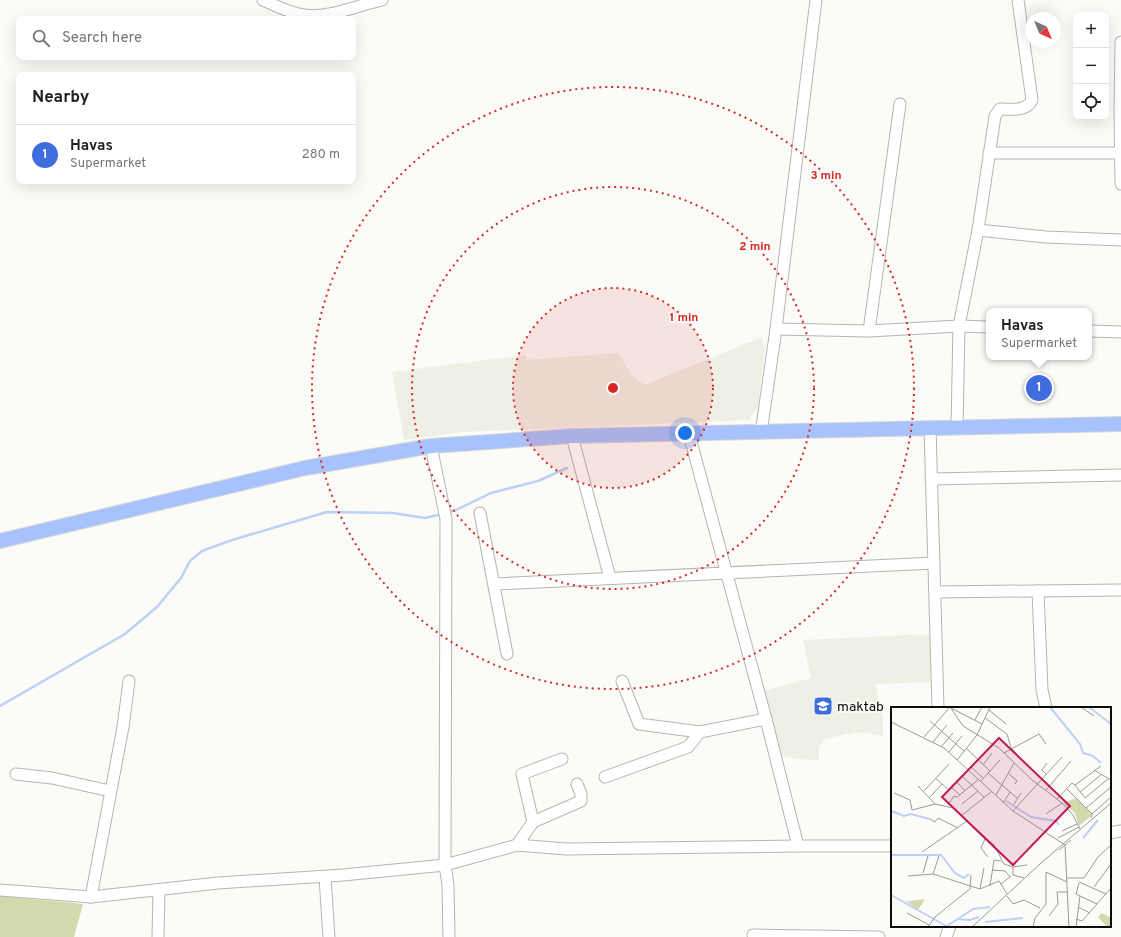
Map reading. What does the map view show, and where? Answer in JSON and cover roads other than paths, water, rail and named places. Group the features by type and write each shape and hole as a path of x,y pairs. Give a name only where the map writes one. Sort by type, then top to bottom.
{"main road":[{"path":"0,541 305,468 431,446 572,436 1121,424"}],"street":[{"path":"263,0 291,12 320,16 382,0"},
{"path":"760,433 776,329 816,0"},
{"path":"957,427 959,326 978,230 996,112 1000,109 1025,108 1029,106 1032,100 1018,0"},
{"path":"1121,42 1121,184"},
{"path":"868,331 900,104"},
{"path":"989,153 1120,153"},
{"path":"978,230 1046,237 1121,240"},
{"path":"776,329 868,331 959,326 986,327"},
{"path":"1092,331 1121,332"},
{"path":"930,427 936,592 938,707"},
{"path":"689,434 728,573 798,846"},
{"path":"572,436 610,578"},
{"path":"431,446 446,519 445,865 448,885 449,937"},
{"path":"931,479 1121,475"},
{"path":"480,513 495,584 507,654"},
{"path":"495,584 934,563"},
{"path":"936,592 1121,590"},
{"path":"1038,591 1042,690 1046,707"},
{"path":"91,897 123,727 129,681"},
{"path":"622,681 638,724 700,732 766,719"},
{"path":"605,777 688,747 700,732"},
{"path":"533,822 522,774 562,759"},
{"path":"16,774 52,778 110,791"},
{"path":"517,845 533,822 581,801 581,794 577,784"},
{"path":"1111,833 1121,831"},
{"path":"0,890 91,897 218,883 324,877 445,865 517,845 566,849 891,846"},
{"path":"324,877 329,937"},
{"path":"158,937 159,890"},
{"path":"946,937 950,927"},
{"path":"753,935 879,937"}],"waterway":[{"path":"447,512 456,510 491,493 538,481 567,468"},
{"path":"0,706 125,634 157,607 181,578 190,561 202,551 232,540 327,512 393,513 425,518 442,514"}],"place":[{"name":"Havas","path":"1039,388"},
{"name":"maktab","path":"823,706"}]}
